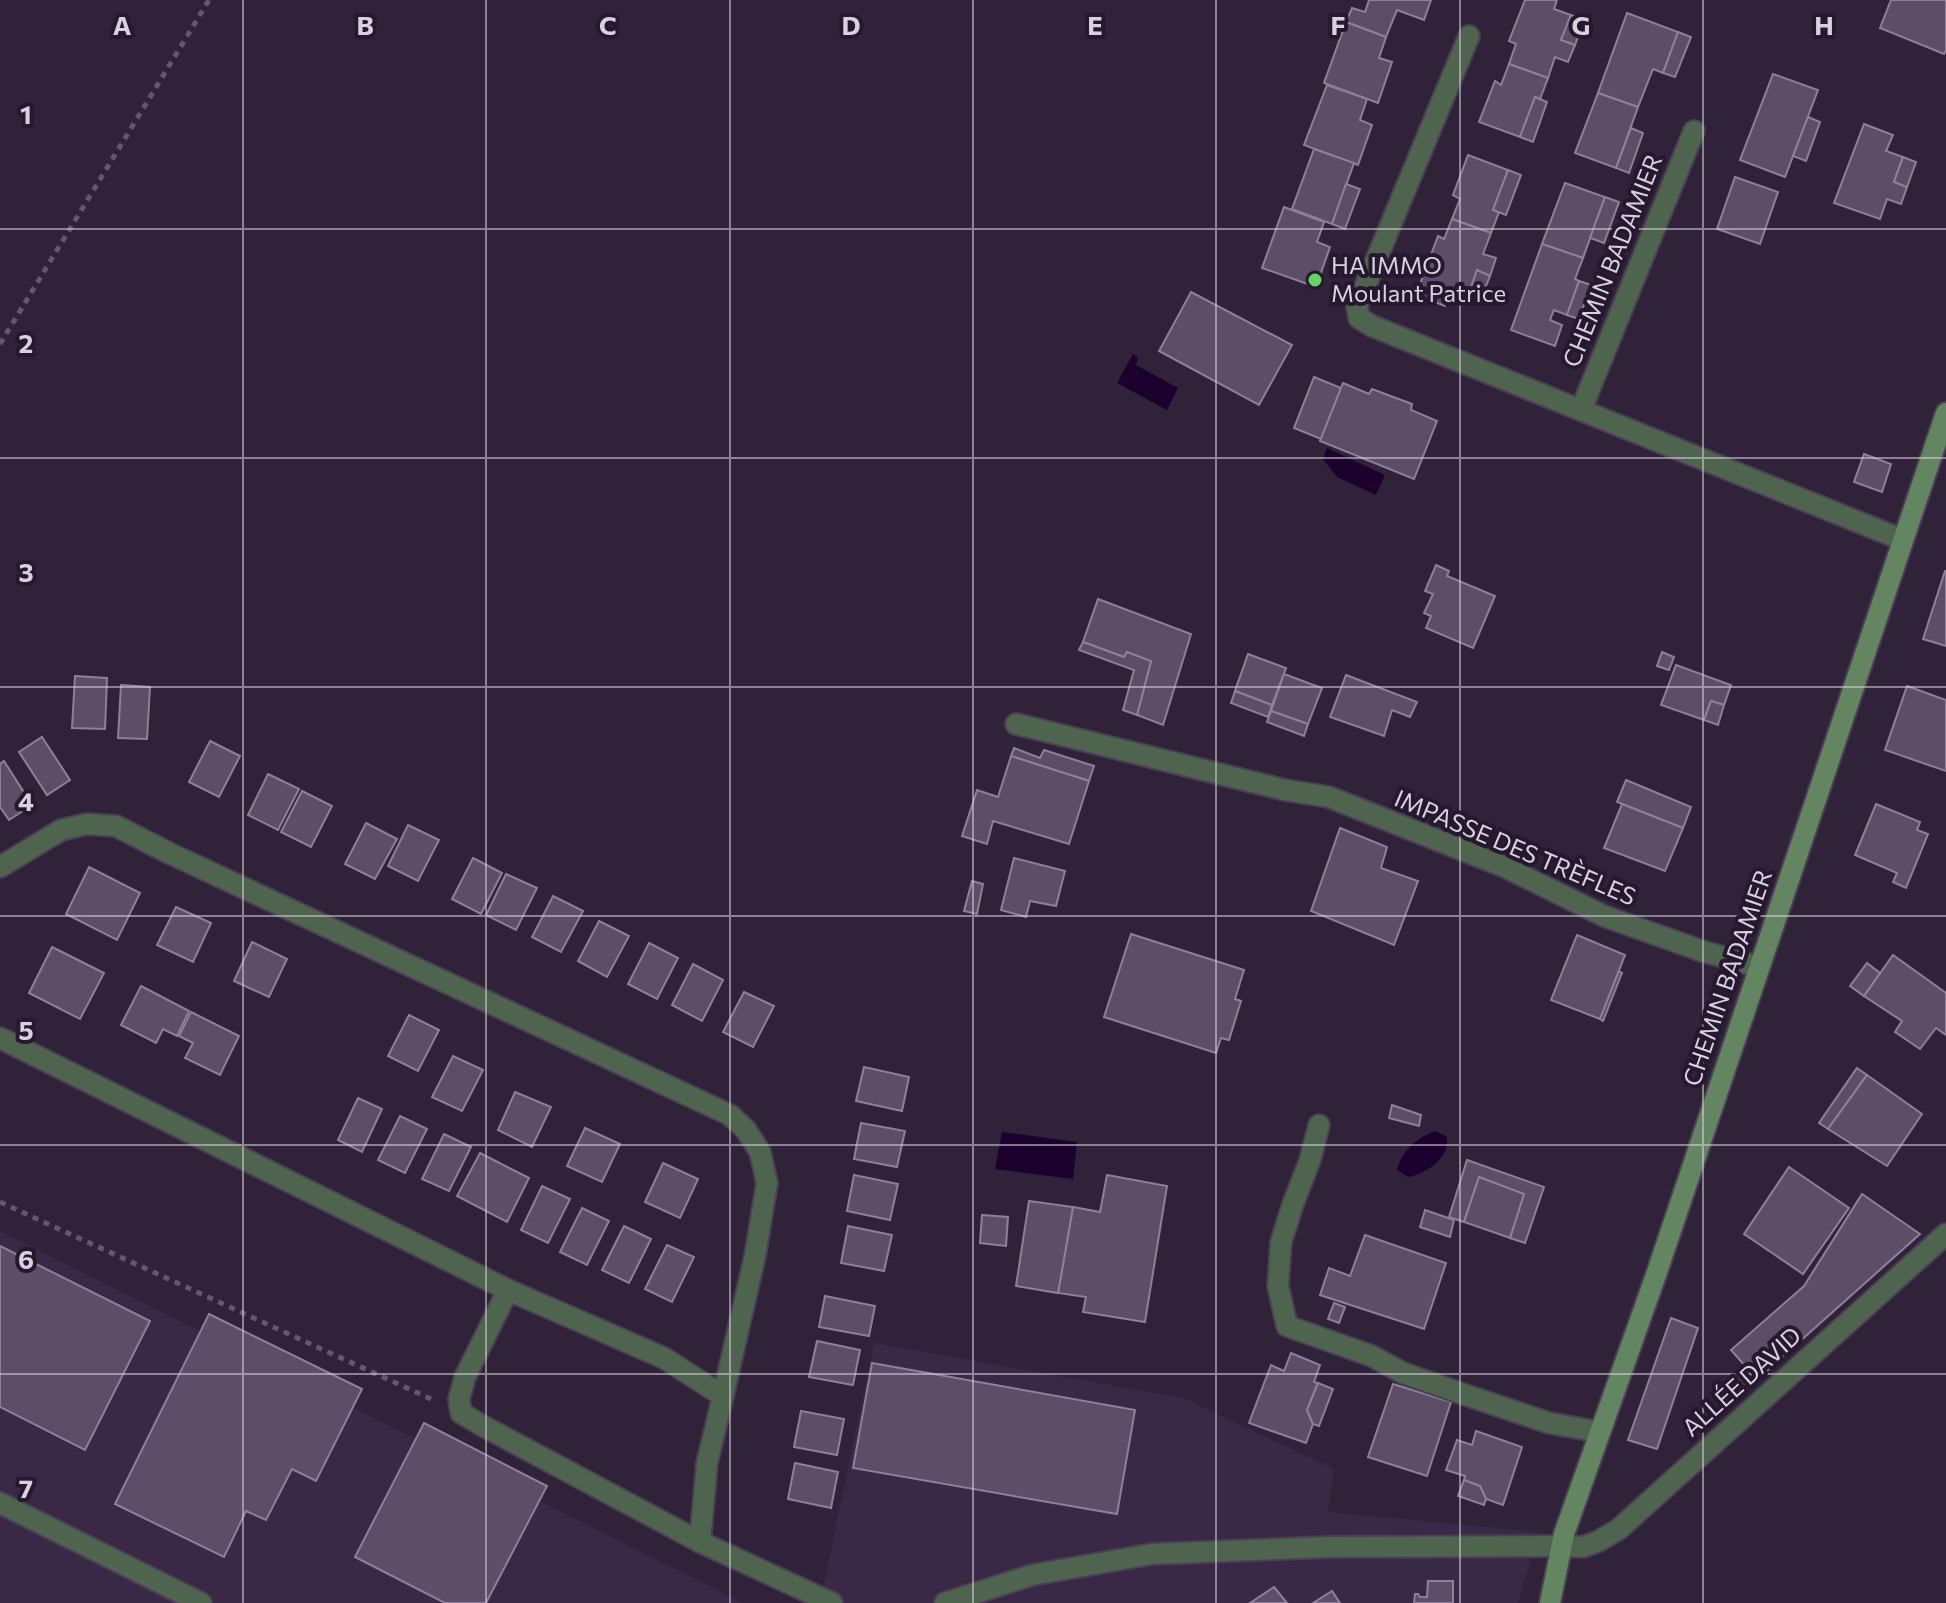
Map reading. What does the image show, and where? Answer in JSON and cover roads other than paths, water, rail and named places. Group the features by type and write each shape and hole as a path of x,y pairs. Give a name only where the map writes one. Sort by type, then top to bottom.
{"street":[{"path":"1469,36 1357,306 1359,318 1372,326 1903,540"},
{"name":"CHEMIN BADAMIER","path":"1581,410 1694,131"},
{"name":"CHEMIN BADAMIER","path":"1550,1603 1564,1534 1656,1275 1946,413"},
{"name":"IMPASSE DES TRÈFLES","path":"1016,724 1285,790 1329,797 1505,867 1604,916 1702,951 1759,967"},
{"path":"0,867 61,830 87,824 116,826 267,900 730,1115 746,1130 760,1152 767,1183 755,1256 707,1463 700,1542"},
{"path":"0,1038 508,1290 664,1358 723,1396"},
{"path":"1319,1125 1281,1242 1278,1286 1287,1326 1372,1356 1403,1373 1463,1394 1549,1423 1600,1432"},
{"name":"ALLÉE DAVID","path":"945,1603 1032,1575 1152,1554 1330,1547 1583,1547 1619,1529 1946,1234"},
{"path":"508,1290 465,1377 459,1399 461,1413 700,1542 832,1603"},
{"path":"0,1503 201,1603"}],"place":[{"name":"HA IMMO Moulant Patrice","path":"1315,280"}]}
